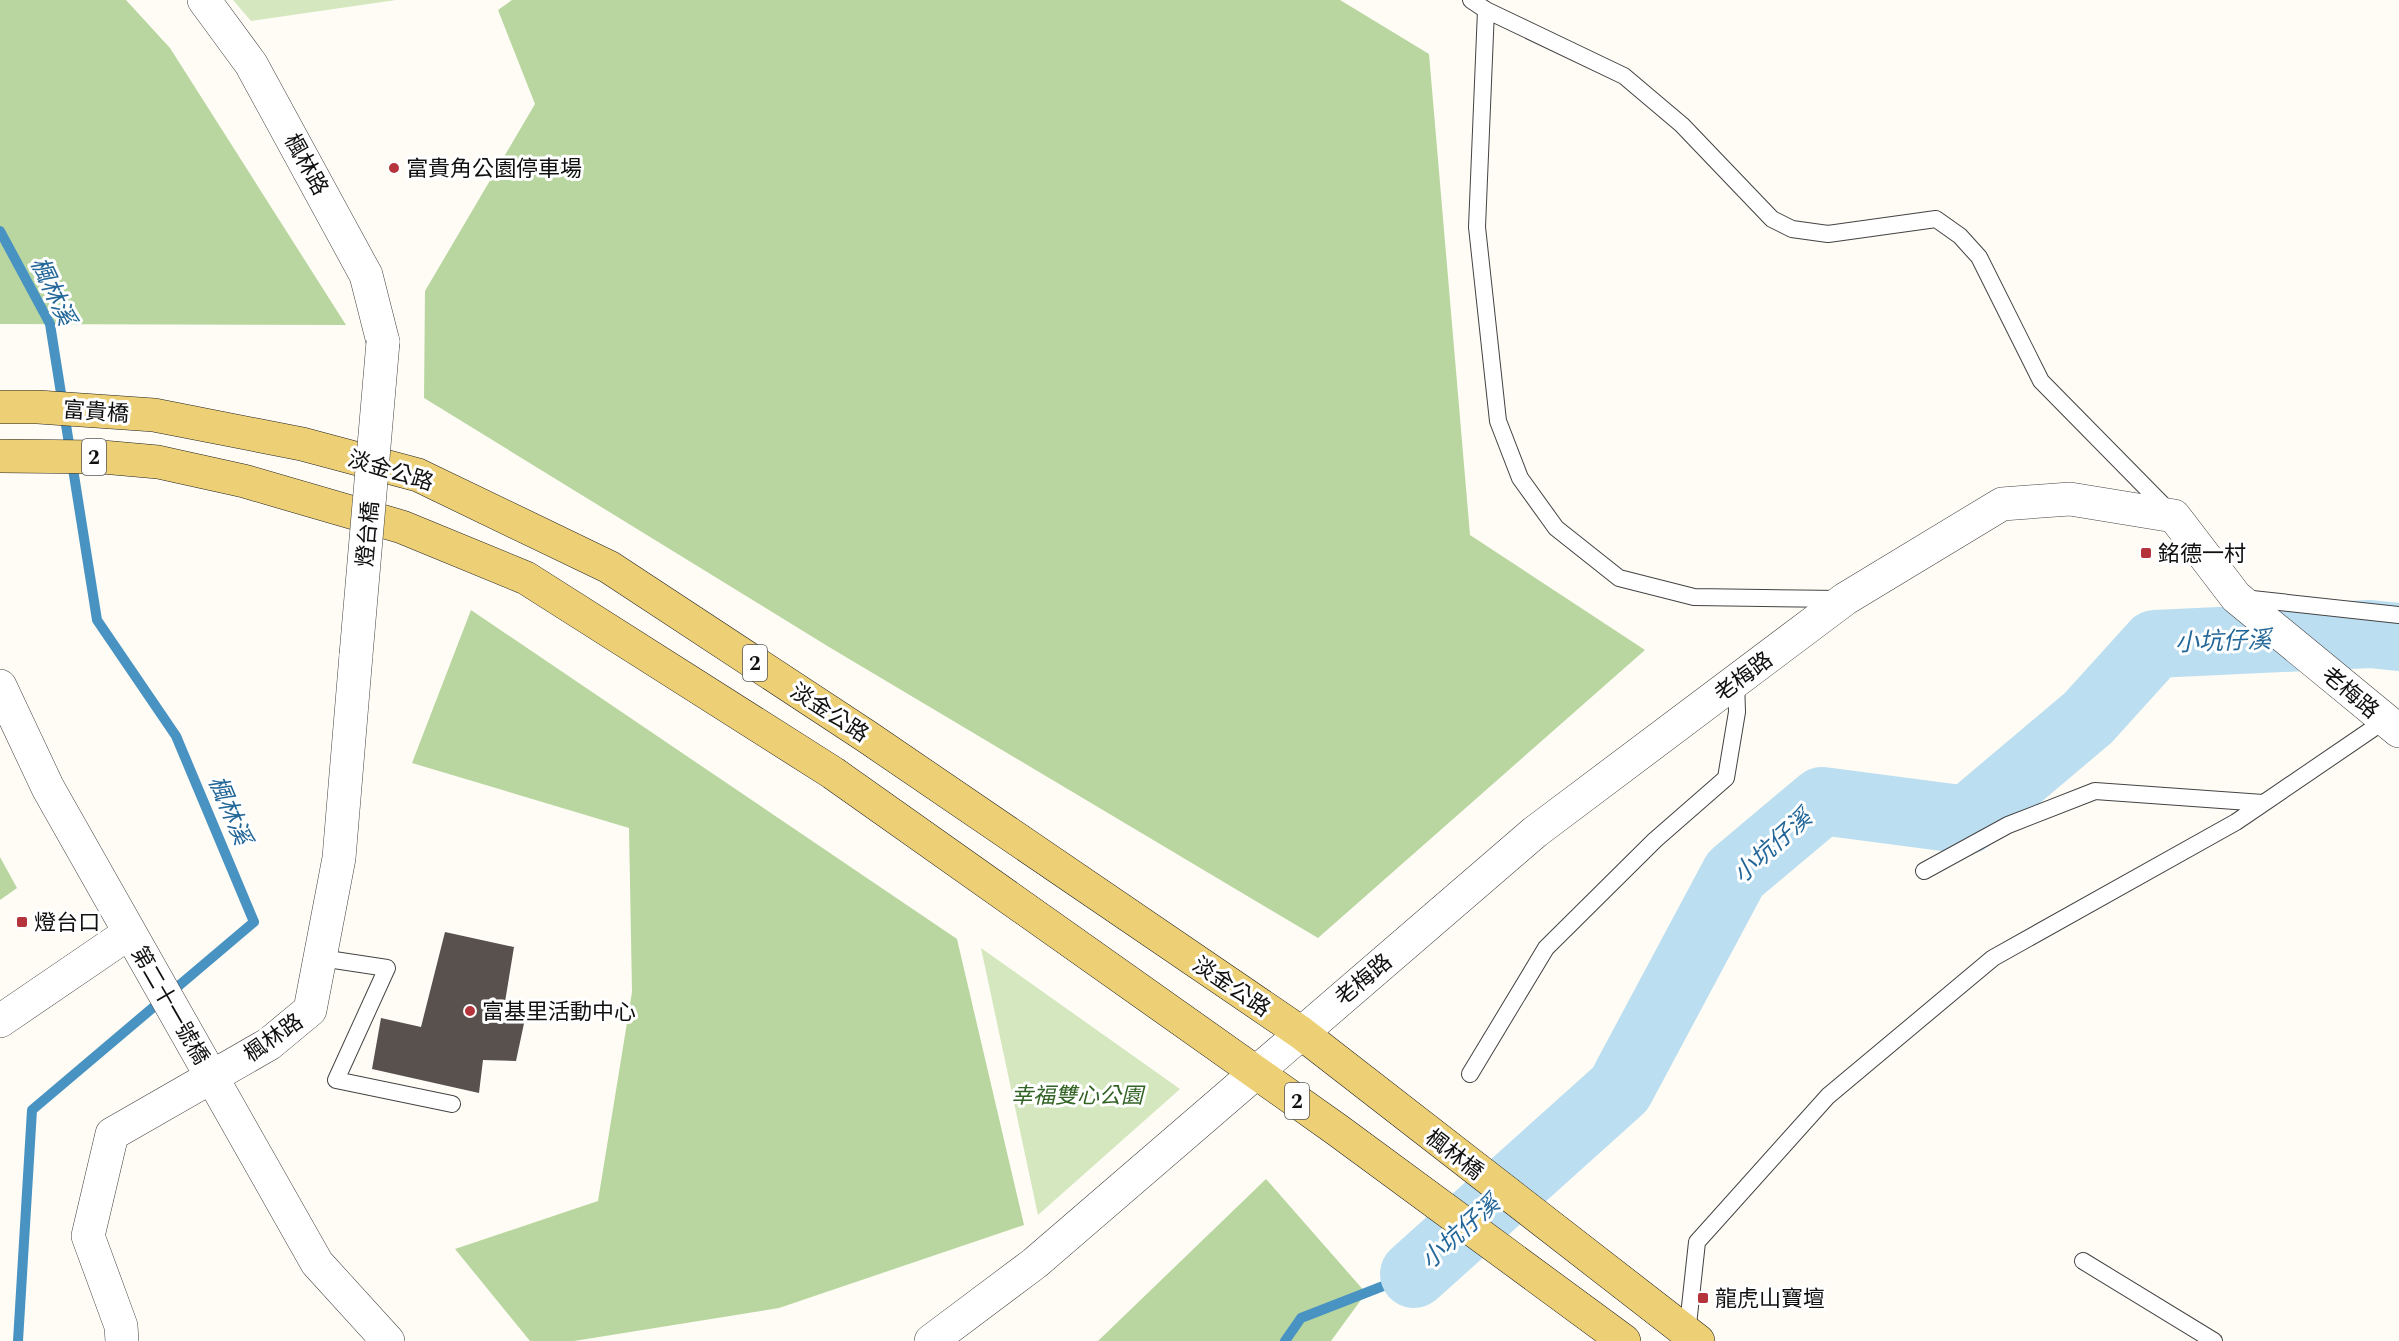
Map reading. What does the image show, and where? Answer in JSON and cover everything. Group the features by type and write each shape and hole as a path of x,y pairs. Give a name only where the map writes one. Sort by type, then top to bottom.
{"main road":[{"name":"富貴橋","path":"0,407 38,407 154,415"},
{"name":"淡金公路","path":"154,415 302,444 418,475 609,567 875,742 1300,1032 1355,1077"},
{"name":"富貴橋","path":"15,455 158,462 244,481 402,527 526,578 833,773 1257,1074"},
{"name":"2","path":"1257,1074 1336,1129 1624,1341"},
{"name":"楓林橋","path":"1355,1077 1691,1338"}],"street":[{"name":"楓林路","path":"204,0 251,64 366,274 383,342"},
{"name":"燈台橋","path":"356,655 383,342"},
{"name":"老梅路","path":"931,1341 1035,1263 1257,1074 1300,1032 1535,832 1845,599 2002,504 2070,499 2174,516"},
{"path":"2174,516 2236,597"},
{"name":"老梅路","path":"2236,597 2392,726"},
{"name":"楓林路","path":"122,1341 121,1326 88,1236 112,1134 269,1044 310,1010 339,858 356,655"},
{"name":"第二十一號橋","path":"0,686 48,788 317,1263 388,1341"},
{"path":"0,1021 129,933"}],"lane":[{"path":"1471,0 1486,10 1624,76 1682,125 1772,219 1792,229 1828,234 1936,219 1960,236 1979,257 2041,381 2174,516"},
{"path":"1486,10 1477,227 1498,421 1520,478 1556,528 1619,578 1694,597 1845,599"},
{"path":"2236,597 2399,615"},
{"path":"1470,1074 1546,948 1655,840 1726,778 1737,712 1736,681"},
{"path":"1691,1338 1697,1242 1828,1096 1993,958 2236,822 2263,803 2392,726"},
{"path":"1924,871 2008,825 2095,791 2263,803"},
{"path":"321,958 387,968 336,1080 452,1104"},
{"path":"2083,1261 2214,1341"}],"green space":[{"path":"0,0 126,0 170,48 346,325 0,324"},
{"path":"233,0 396,0 251,21"},
{"path":"512,0 1340,0 1429,54 1470,535 1645,650 1318,938 829,647 424,398 425,291 535,104 498,10"},
{"path":"471,610 957,939 1024,1225 779,1308 574,1341 530,1341 455,1249 598,1201 632,992 629,828 412,763"},
{"path":"0,857 17,888 0,900"},
{"name":"幸福雙心公園","path":"981,948 1180,1089 1038,1215"},
{"path":"1266,1179 1366,1293 1331,1341 1098,1341"}],"building":[{"name":"富基里活動中心","path":"445,932 514,947 504,1008 526,1014 516,1061 483,1060 479,1093 372,1069 381,1018 421,1027"}],"waterway":[{"name":"楓林溪","path":"0,231 50,324 97,620 176,736 254,922 32,1110 18,1341"},
{"name":"小坑仔溪","path":"1414,1274 1620,1089 1735,874 1822,801 1967,820 2088,718 2155,644 2370,634 2399,637"},
{"name":"小坑仔溪","path":"1285,1341 1301,1318 1414,1274"}],"place":[{"name":"富貴角公園停車場","path":"394,168"},
{"name":"銘德一村","path":"2146,553"},
{"name":"燈台口","path":"22,922"},
{"name":"富基里活動中心","path":"470,1011"},
{"name":"龍虎山寶壇","path":"1703,1298"}]}
